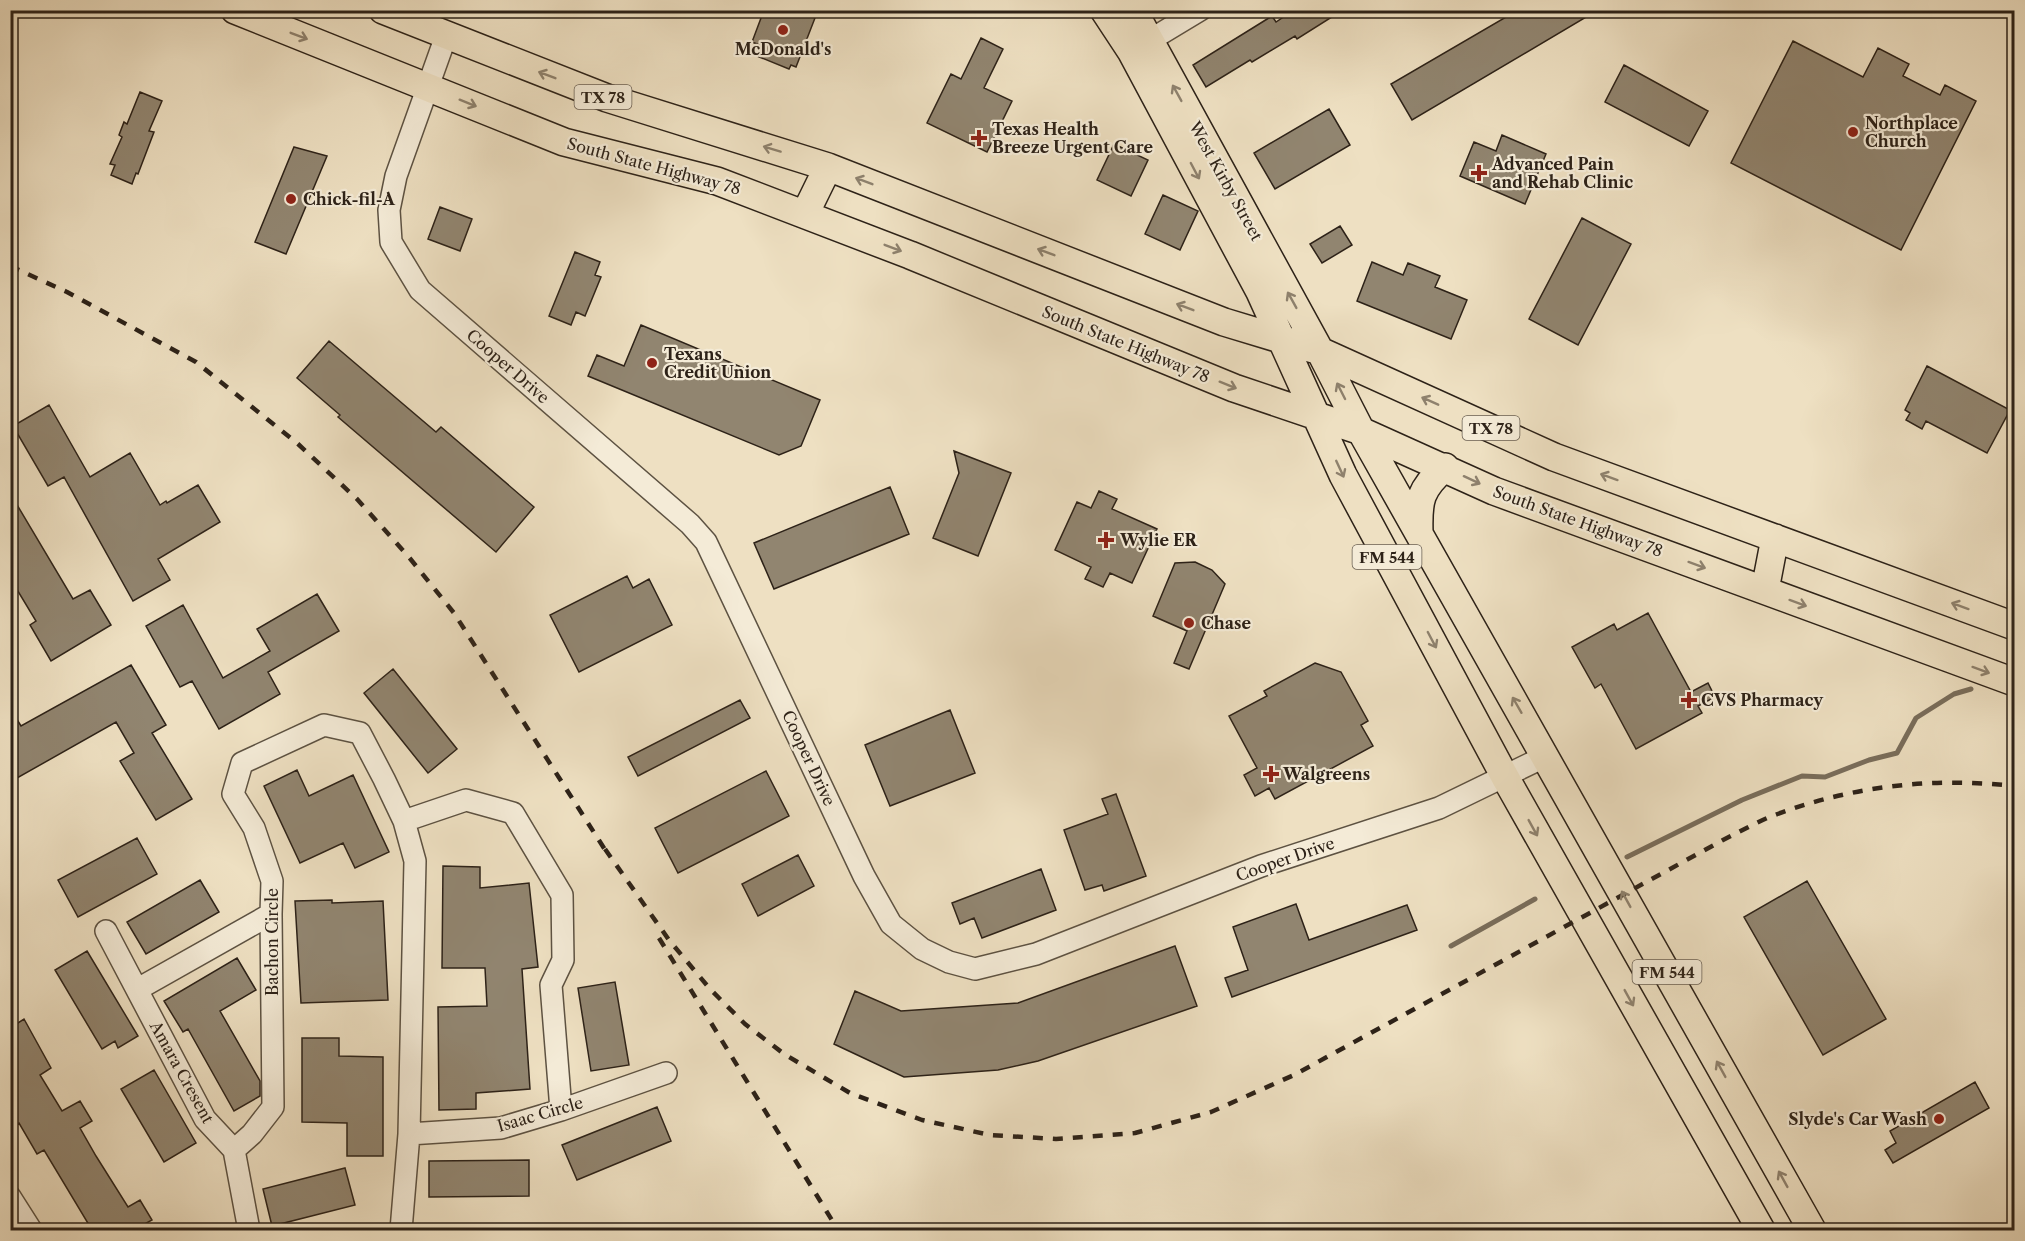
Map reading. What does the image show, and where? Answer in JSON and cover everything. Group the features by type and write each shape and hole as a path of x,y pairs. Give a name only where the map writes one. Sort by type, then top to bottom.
{"main road":[{"name":"South State Highway 78","path":"235,10 564,142 717,180 920,259 1234,388 1361,431 1494,491 2014,682"},
{"name":"TX 78","path":"383,10 607,98 828,167 1224,322 1320,351 1554,457 2014,626"},
{"name":"West Kirby Street","path":"1104,10 1140,46 1320,351"},
{"name":"West Kirby Street","path":"1133,10 1140,46 1260,292 1280,339"},
{"path":"805,214 828,167"},
{"path":"1224,322 1251,311 1260,292"},
{"name":"FM 544","path":"1280,339 1343,475 1505,777 1761,1230"},
{"name":"FM 544","path":"1320,351 1361,431 1812,1230"},
{"path":"1419,534 1420,499 1429,482 1445,467"},
{"path":"1765,591 1775,538"},
{"path":"1711,1142 1750,1120"}],"street":[{"path":"1140,46 1200,10"},
{"name":"Cooper Drive","path":"446,36 396,176 389,210 391,242 420,290 690,524 706,542 864,876 891,924 922,950 949,962 975,969 1036,954 1261,866 1439,807 1546,756"},
{"name":"Bachon Circle","path":"234,1150 252,1134 273,1107 272,881 254,828 233,794 242,763 324,725 360,733 404,821 415,861 409,1134 400,1230"},
{"path":"404,821 465,800 513,813 562,895 563,960 551,985 561,1110"},
{"path":"138,989 271,914"},
{"name":"Amara Cresent","path":"106,931 205,1119 234,1150"},
{"name":"Isaac Circle","path":"409,1134 501,1128 561,1110 666,1073"},
{"path":"234,1150 249,1230"},
{"path":"10,1197 31,1230"}],"building":[{"name":"McDonald's","path":"764,10 797,10 815,18 796,67 791,65 789,69 757,56 758,53 754,51 757,44 752,42"},
{"path":"1294,10 1343,10 1297,39 1295,36 1206,87 1193,65 1272,16 1276,22"},
{"path":"1518,10 1598,10 1412,120 1391,84"},
{"path":"981,38 1003,49 984,88 1012,101 987,152 927,123 951,74 961,79"},
{"name":"Northplace Church","path":"1793,41 1863,77 1878,48 1909,64 1903,76 1940,95 1945,85 1976,101 1901,250 1731,163"},
{"path":"1624,65 1708,111 1689,146 1605,102"},
{"path":"140,92 162,101 149,131 154,132 132,184 111,175 115,165 110,164 122,137 119,135 124,122 127,124"},
{"path":"1329,109 1350,145 1275,189 1254,153"},
{"path":"1502,135 1546,154 1525,204 1460,176 1474,142 1496,151"},
{"path":"1114,144 1148,160 1131,196 1097,180"},
{"name":"Chick-fil-A","path":"294,147 327,156 286,254 255,242"},
{"path":"1163,195 1198,211 1180,250 1145,234"},
{"path":"440,207 472,219 460,251 428,239"},
{"path":"1582,218 1631,244 1578,345 1529,319"},
{"path":"1340,226 1352,245 1322,263 1310,244"},
{"path":"575,252 600,262 595,275 601,277 585,316 576,312 571,325 549,316"},
{"path":"1372,262 1403,275 1408,263 1440,276 1435,287 1467,300 1451,339 1357,301"},
{"path":"641,325 820,400 801,446 779,455 588,376 597,355 624,366"},
{"path":"329,341 436,432 441,427 534,507 496,552 338,417 340,415 297,378"},
{"path":"1927,366 2010,410 1987,453 1926,421 1922,429 1906,420 1910,413 1905,410"},
{"path":"49,405 90,477 130,453 160,505 198,485 220,522 158,559 170,580 133,601 64,477 48,486 13,426"},
{"path":"954,451 1011,473 978,556 933,538 959,473"},
{"path":"890,487 909,534 774,589 754,543"},
{"name":"Wylie ER","path":"1099,491 1117,499 1112,509 1157,529 1132,583 1110,573 1103,587 1085,579 1091,567 1055,550 1077,502 1091,508"},
{"path":"10,493 73,599 90,590 111,625 51,661 30,625 36,621 10,578"},
{"name":"Chase","path":"1195,562 1212,570 1225,584 1189,669 1174,663 1187,631 1153,616 1175,563"},
{"path":"627,576 633,588 649,579 672,625 579,672 550,615"},
{"path":"317,594 339,631 268,672 280,694 219,729 192,681 180,687 146,626 183,605 223,678 270,651 257,629"},
{"name":"CVS Pharmacy","path":"1648,613 1691,692 1708,683 1715,697 1698,706 1702,713 1636,749 1601,684 1595,688 1572,647 1614,624 1617,630"},
{"name":"Walgreens","path":"1315,663 1341,672 1368,721 1361,725 1373,746 1275,799 1269,788 1255,796 1244,775 1257,768 1229,716 1267,696 1264,691"},
{"path":"131,665 166,725 152,733 192,799 156,820 120,761 134,753 116,722 10,782 10,708 21,726"},
{"path":"393,669 457,749 428,773 364,693"},
{"path":"740,700 750,718 638,776 628,757"},
{"path":"950,710 975,773 890,806 865,745"},
{"path":"297,770 309,796 353,775 389,852 355,868 343,843 300,863 264,786"},
{"path":"766,771 789,816 678,873 655,828"},
{"path":"1116,794 1146,876 1104,891 1102,885 1085,890 1064,830 1108,814 1102,799"},
{"path":"137,838 157,874 78,917 58,880"},
{"path":"798,855 814,886 758,916 742,884"},
{"path":"443,866 480,867 480,888 529,883 538,967 522,969 530,1089 476,1093 476,1109 439,1110 438,1007 487,1006 485,968 442,968"},
{"path":"1041,869 1056,910 982,938 974,918 960,924 952,903"},
{"path":"200,880 219,912 146,954 127,922"},
{"path":"1807,881 1886,1019 1823,1055 1744,917"},
{"path":"332,900 332,903 383,901 388,1000 301,1003 295,901"},
{"path":"1296,904 1309,940 1407,905 1417,930 1232,997 1225,978 1248,970 1233,927"},
{"path":"1175,946 1197,1006 1038,1061 998,1070 904,1077 834,1044 855,991 901,1011 1018,1003"},
{"path":"87,951 138,1036 118,1048 115,1041 102,1049 55,970"},
{"path":"237,958 256,990 220,1011 260,1081 260,1096 234,1111 188,1029 183,1032 164,1001"},
{"path":"615,982 629,1065 591,1071 578,988"},
{"path":"24,1019 51,1068 40,1075 62,1111 80,1101 92,1121 80,1128 96,1156 128,1207 140,1200 152,1220 134,1230 92,1230 44,1150 37,1154 19,1123 10,1128 10,1028"},
{"path":"302,1038 339,1038 339,1056 383,1057 383,1156 347,1156 347,1123 302,1122"},
{"path":"154,1070 196,1143 164,1162 121,1089"},
{"name":"Slyde's Car Wash","path":"1975,1082 1989,1108 1893,1163 1885,1150 1896,1143 1890,1131"},
{"path":"657,1107 671,1141 577,1180 562,1145"},
{"path":"529,1160 529,1196 429,1197 429,1161"},
{"path":"345,1168 355,1205 272,1226 263,1189"}],"waterway":[{"path":"1627,857 1742,800 1802,776 1825,777 1869,760 1897,753 1916,718 1954,694 1971,689"},
{"path":"1451,946 1535,899"}],"railway":[{"path":"10,266 67,292 196,362 297,443 357,499 408,556 454,613 609,856"},
{"path":"605,849 669,940 710,989 745,1024 784,1054 850,1093 922,1120 990,1135 1056,1139 1135,1133 1211,1112 1294,1075 1723,840 1772,816 1831,797 1891,786 1952,783 2014,786"},
{"path":"659,938 838,1230"}],"place":[{"name":"McDonald's","path":"783,30"},
{"name":"Northplace Church","path":"1853,132"},
{"name":"Texas Health Breeze Urgent Care","path":"979,138"},
{"name":"Advanced Pain and Rehab Clinic","path":"1479,173"},
{"name":"Chick-fil-A","path":"291,199"},
{"name":"Texans Credit Union","path":"652,363"},
{"name":"Wylie ER","path":"1106,540"},
{"name":"Chase","path":"1189,623"},
{"name":"CVS Pharmacy","path":"1689,700"},
{"name":"Walgreens","path":"1271,774"},
{"name":"Slyde's Car Wash","path":"1939,1119"}]}
